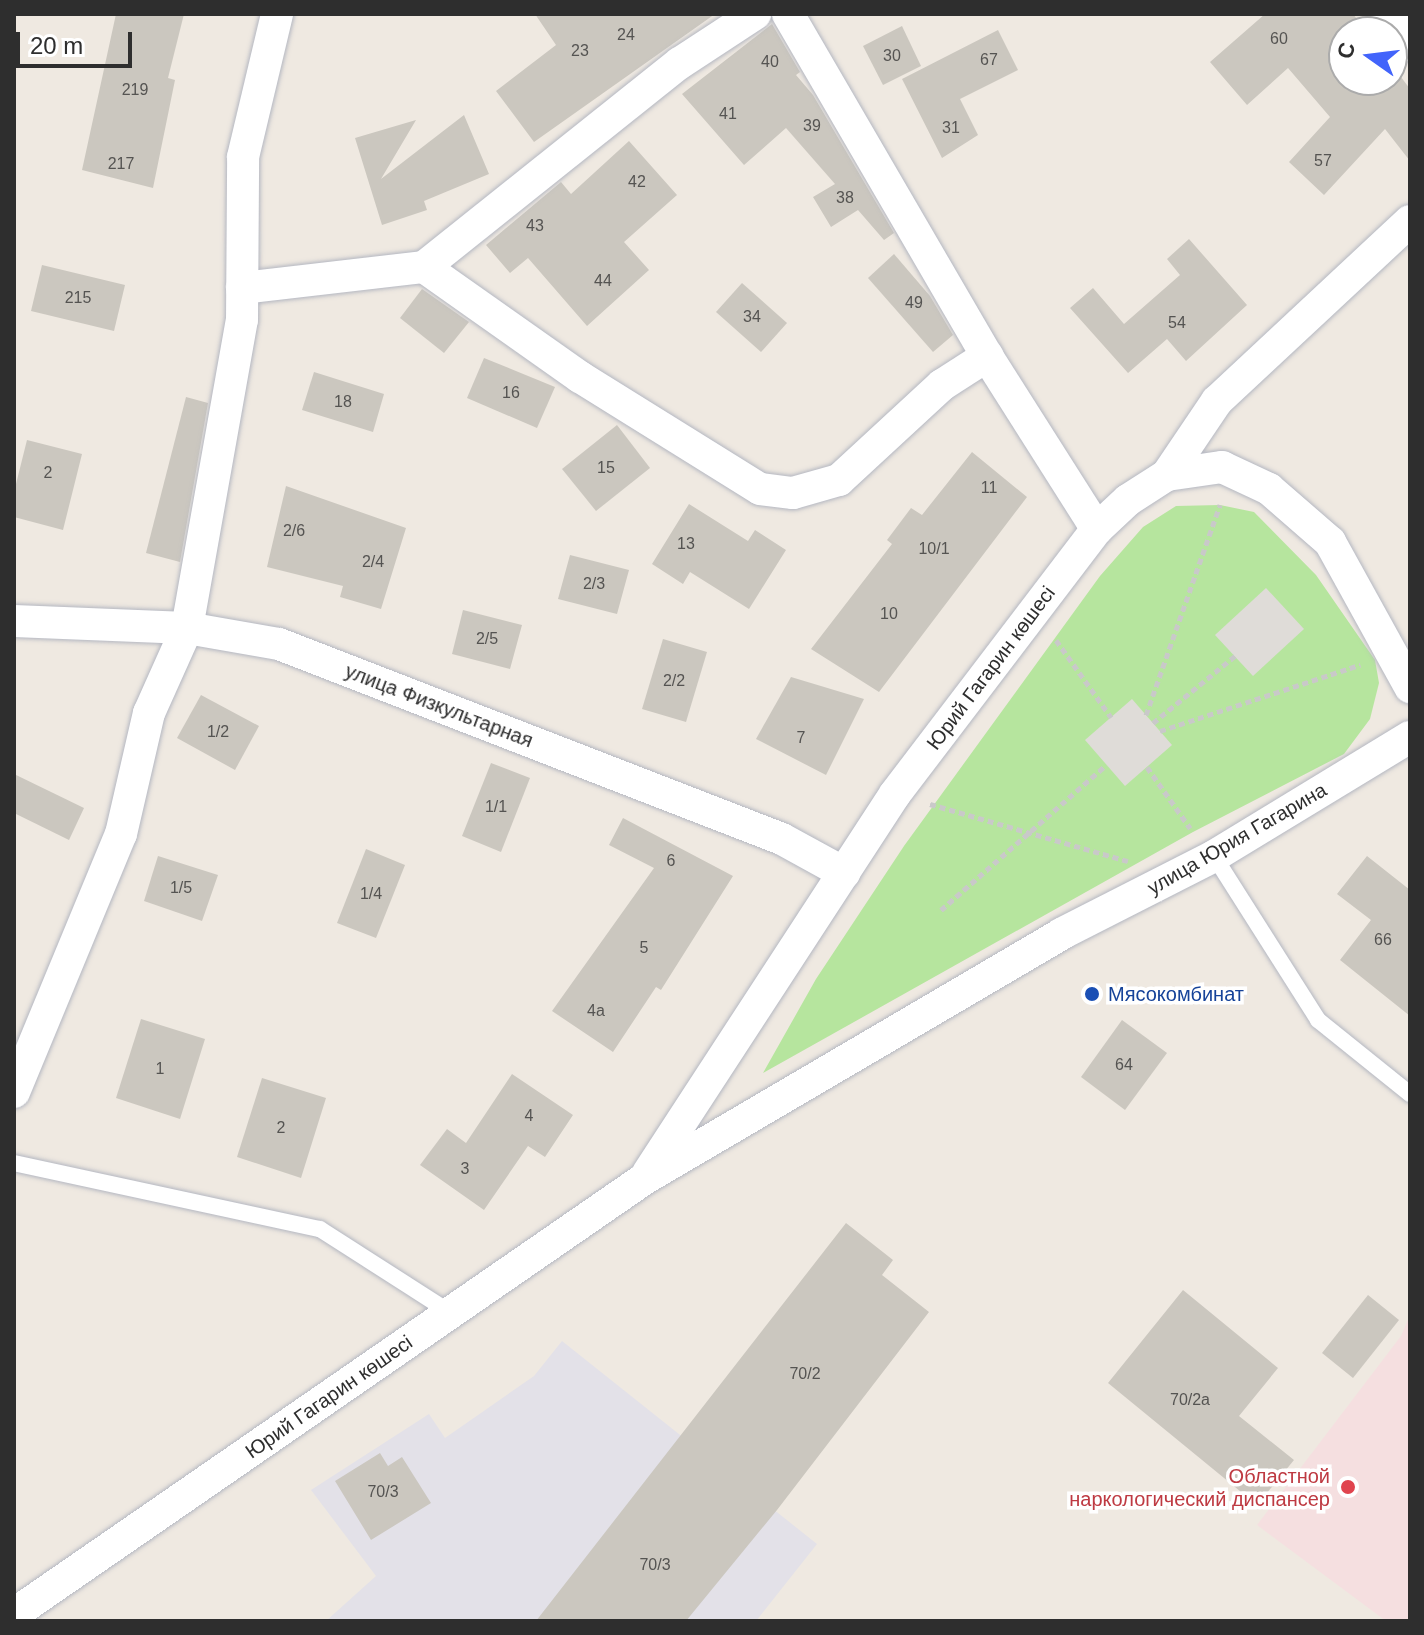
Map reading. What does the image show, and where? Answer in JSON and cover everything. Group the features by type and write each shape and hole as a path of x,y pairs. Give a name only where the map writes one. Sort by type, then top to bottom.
{"street":[{"path":"14,1092 121,834 149,713 187,628 242,320 243,157 277,14"},
{"path":"242,288 424,267 680,63 755,14"},
{"path":"788,14 987,356 1097,529"},
{"path":"1387,14 1410,46"},
{"path":"1167,475 1217,401 1410,221"},
{"path":"424,267 580,377 760,489 793,493 839,480 942,385 987,356"},
{"name":"Юрий Гагарин көшесі","path":"644,1179 895,794 1097,529 1128,500 1167,475 1222,467 1269,489 1330,542 1410,687"},
{"name":"улица Физкультарная","path":"14,621 187,628 279,644 782,839 844,873"},
{"name":"улица Юрия Гагарина","path":"1061,934 1179,875 1204,844 1410,737"},
{"name":"Юрий Гагарин көшесі","path":"14,1614 644,1179 1061,934"}],"lane":[{"path":"1204,844 1318,1020 1410,1094"},
{"path":"14,1163 320,1229 451,1313"}],"path":[{"path":"1146,715 1220,505"},
{"path":"1055,639 1111,717"},
{"path":"1153,723 1235,656"},
{"path":"1160,731 1375,660"},
{"path":"941,910 1106,765"},
{"path":"1147,767 1204,844"},
{"path":"895,794 1179,875"}],"shaded area":[{"path":"1266,588 1304,629 1253,676 1215,635"},
{"path":"1132,699 1172,745 1125,786 1085,740"},
{"name":"Областной наркологический диспансер","path":"1410,1315 1410,1621 1386,1621 1257,1525 1401,1336"},
{"path":"562,1341 817,1544 756,1621 326,1621 376,1576 311,1490 429,1414 445,1438 534,1376"}],"green space":[{"path":"1220,505 1254,512 1316,575 1375,660 1379,683 1370,719 1344,754 1193,832 763,1073 816,979 904,846 1100,576 1143,527 1176,506"}],"building":[{"path":"116,14 184,14 168,78 175,80 153,188 82,170"},
{"path":"535,14 715,14 534,142 496,91 556,45"},
{"path":"1265,14 1353,14 1355,16 1328,16 1328,96 1408,96 1408,86 1410,161 1385,129 1324,195 1289,162 1330,117 1288,68 1247,105 1210,62"},
{"path":"772,24 800,72 796,75 813,95 894,233 884,240 858,210 831,227 813,197 835,184 786,128 744,165 682,94"},
{"path":"902,26 921,66 883,85 863,46"},
{"path":"998,30 1018,70 960,99 978,135 942,158 902,79"},
{"path":"464,115 489,174 424,201 427,210 382,225 355,138 416,120 381,179"},
{"path":"629,141 677,195 624,242 649,270 587,326 528,258 510,273 486,245 561,182 571,194"},
{"path":"1189,239 1247,305 1186,361 1167,339 1128,373 1070,308 1093,288 1124,324 1180,275 1167,259"},
{"path":"894,254 930,296 953,335 933,352 868,278"},
{"path":"42,265 125,285 114,331 31,311"},
{"path":"742,283 787,323 761,352 716,312"},
{"path":"422,289 469,322 444,353 400,318"},
{"path":"484,358 555,387 537,428 467,398"},
{"path":"314,372 384,394 373,432 302,410"},
{"path":"186,397 208,403 180,562 146,553"},
{"path":"617,425 650,468 596,511 562,469"},
{"path":"27,440 82,454 63,530 14,517 14,492"},
{"path":"972,452 1027,497 879,692 811,649 892,544 887,540 911,508 922,515"},
{"path":"286,486 406,528 381,609 340,597 343,586 267,567"},
{"path":"689,504 748,541 755,530 786,550 749,609 690,572 683,584 652,564"},
{"path":"570,555 629,570 617,614 558,599"},
{"path":"463,610 522,625 510,669 452,654"},
{"path":"663,639 707,652 686,722 642,709"},
{"path":"791,677 864,699 826,775 756,739"},
{"path":"201,695 259,726 235,770 177,738"},
{"path":"491,763 530,778 501,852 462,836"},
{"path":"14,774 84,808 69,840 14,813"},
{"path":"623,818 733,876 661,990 656,987 613,1052 552,1011 654,868 609,845"},
{"path":"366,849 405,865 376,938 337,923"},
{"path":"158,856 218,875 202,921 144,901"},
{"path":"1367,856 1410,890 1410,1016 1340,960 1371,920 1337,894"},
{"path":"141,1019 205,1039 180,1119 116,1098"},
{"path":"1122,1020 1167,1053 1125,1110 1081,1077"},
{"path":"512,1074 573,1115 545,1157 528,1146 484,1210 420,1165 447,1129 466,1143"},
{"path":"262,1078 326,1098 301,1178 237,1157"},
{"path":"846,1223 893,1260 882,1275 929,1312 777,1510 686,1621 536,1621"},
{"path":"1183,1290 1278,1368 1239,1416 1294,1460 1257,1505 1108,1383"},
{"path":"1368,1295 1399,1320 1353,1378 1322,1353"},
{"path":"380,1453 388,1466 402,1457 431,1503 371,1540 335,1481"}],"place":[{"name":"Мясокомбинат","path":"1092,994"},
{"name":"Областной наркологический диспансер","path":"1348,1487"}]}
